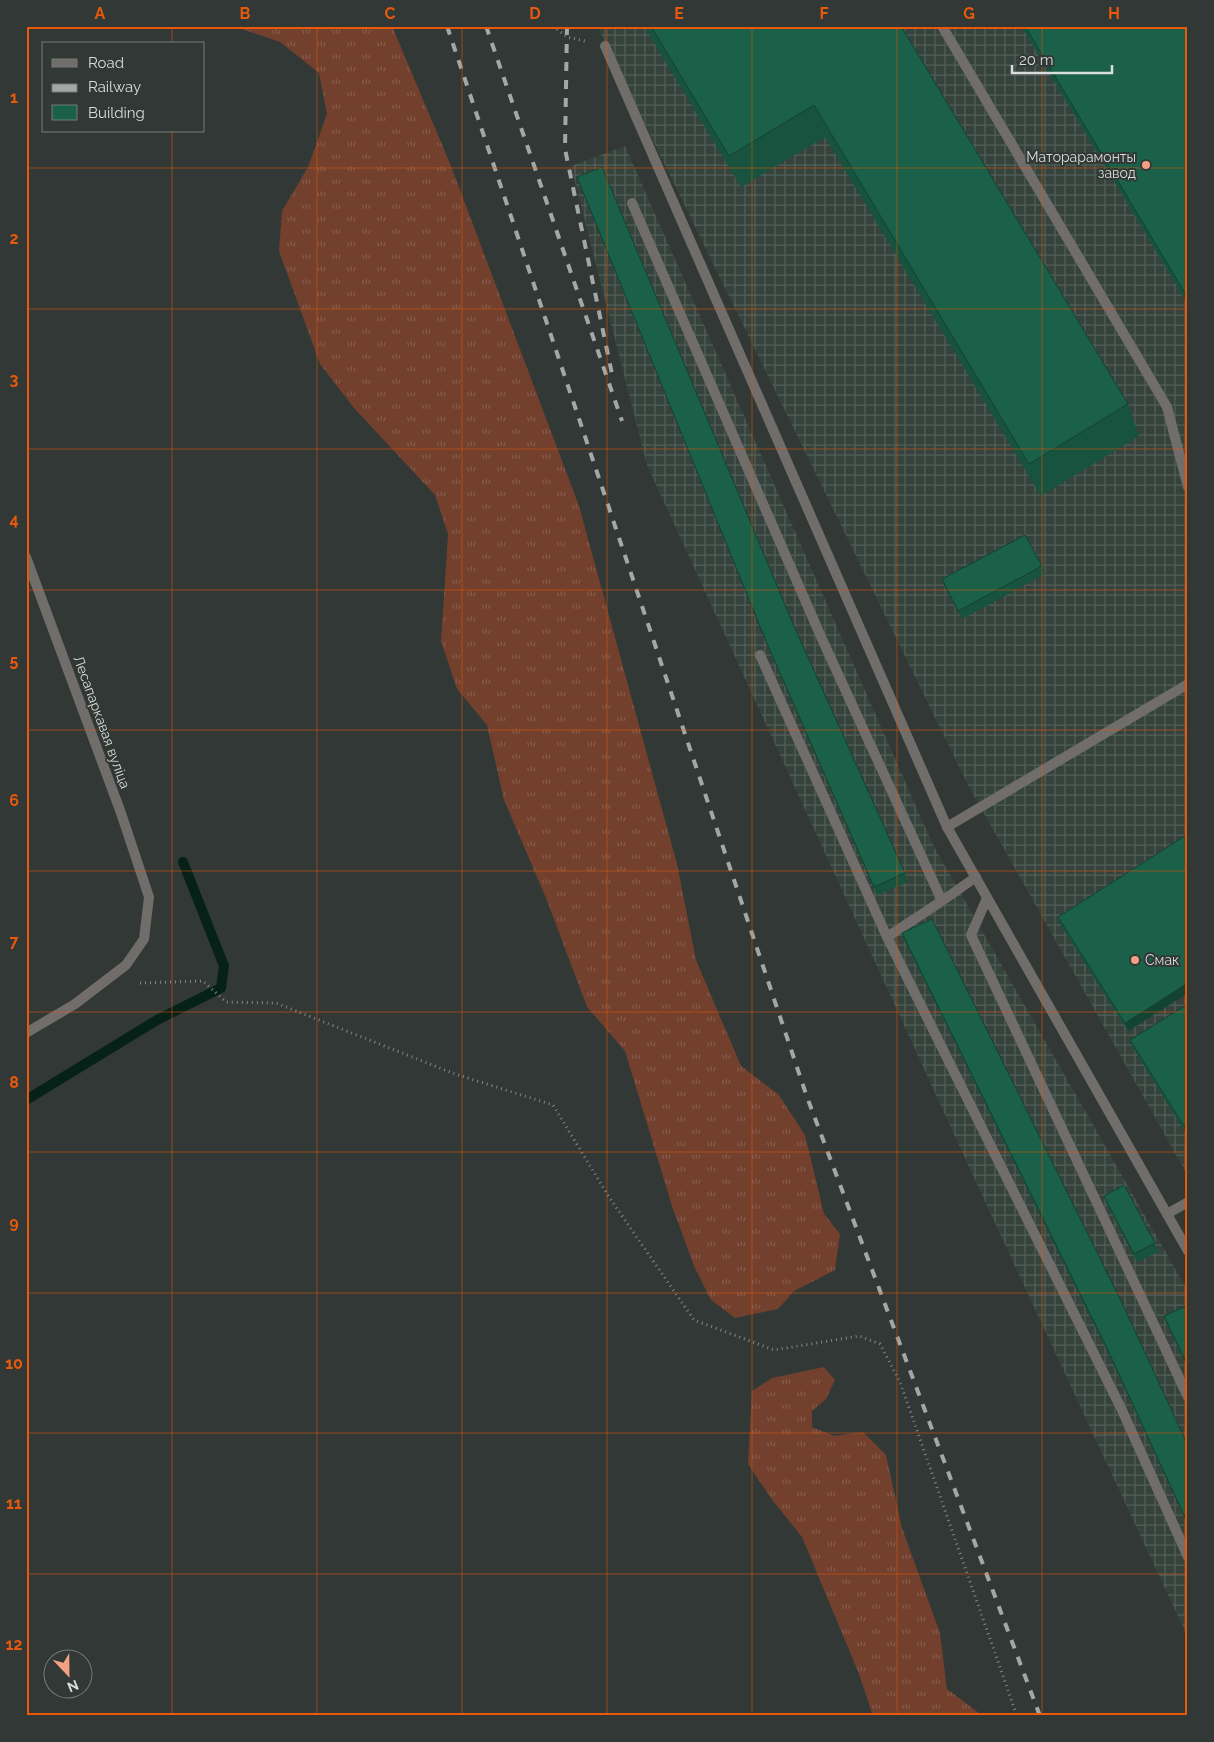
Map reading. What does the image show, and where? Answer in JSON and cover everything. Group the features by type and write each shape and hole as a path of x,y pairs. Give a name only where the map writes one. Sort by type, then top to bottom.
{"street":[{"path":"942,26 1167,407 1188,487"},
{"path":"605,46 947,826 1188,1251"},
{"path":"632,203 822,639 942,902"},
{"name":"Лесапаркавая вуліца","path":"26,557 120,813 148,897 144,939 126,965 102,983"},
{"path":"760,655 887,937 1121,1408 1188,1557"},
{"path":"947,826 1188,684"},
{"path":"887,937 942,902 976,877"},
{"path":"987,898 971,935 1188,1397"},
{"path":"26,1033 75,1004 102,983"},
{"path":"1167,1214 1188,1202"}],"path":[{"path":"553,26 567,37 605,46"},
{"path":"102,983 203,981 226,1002 276,1003 455,1074 553,1105 609,1197 694,1320 774,1350 859,1336 880,1344 900,1382 1017,1716"}],"shaded area":[{"path":"597,26 1188,26 1188,1176 968,785"},
{"path":"625,146 934,847 1188,1291 1188,1638 975,1180 647,465 571,166"}],"green space":[{"path":"234,26 392,26 451,166 579,506 677,864 696,960 741,1066 779,1095 805,1135 824,1214 840,1234 835,1270 794,1291 778,1309 735,1318 711,1300 694,1266 672,1206 625,1051 587,1007 546,898 504,800 487,725 457,689 441,641 448,534 435,495 354,408 320,364 279,251 282,211 308,167 327,114 319,73 280,42"},
{"path":"824,1367 835,1380 826,1399 812,1411 812,1427 834,1436 863,1432 886,1455 902,1528 940,1633 947,1689 983,1716 873,1716 859,1674 802,1537 773,1501 748,1464 752,1391 772,1378"}],"building":[{"path":"651,26 901,26 1128,404 1029,464 814,105 729,156"},
{"name":"Маторарамонты завод","path":"1025,26 1188,26 1188,298"},
{"path":"602,167 793,624 905,873 874,887 766,641 577,177"},
{"path":"1025,535 1042,566 958,611 942,579"},
{"name":"Смак","path":"1188,834 1188,983 1125,1023 1058,917"},
{"path":"932,919 1123,1305 1188,1446 1188,1524 1106,1346 902,933"},
{"path":"1188,1004 1188,1124 1184,1126 1130,1040"},
{"path":"1124,1185 1155,1243 1134,1254 1104,1196"},
{"path":"1188,1305 1188,1366 1164,1316"}],"waterway":[{"path":"26,1100 157,1020 221,988 224,966 183,862"}],"railway":[{"path":"447,26 807,1097 1040,1716"},
{"path":"486,26 622,421"},
{"path":"567,26 565,149 612,374"}],"place":[{"name":"Маторарамонты завод","path":"1146,165"},
{"name":"Смак","path":"1135,960"}]}
